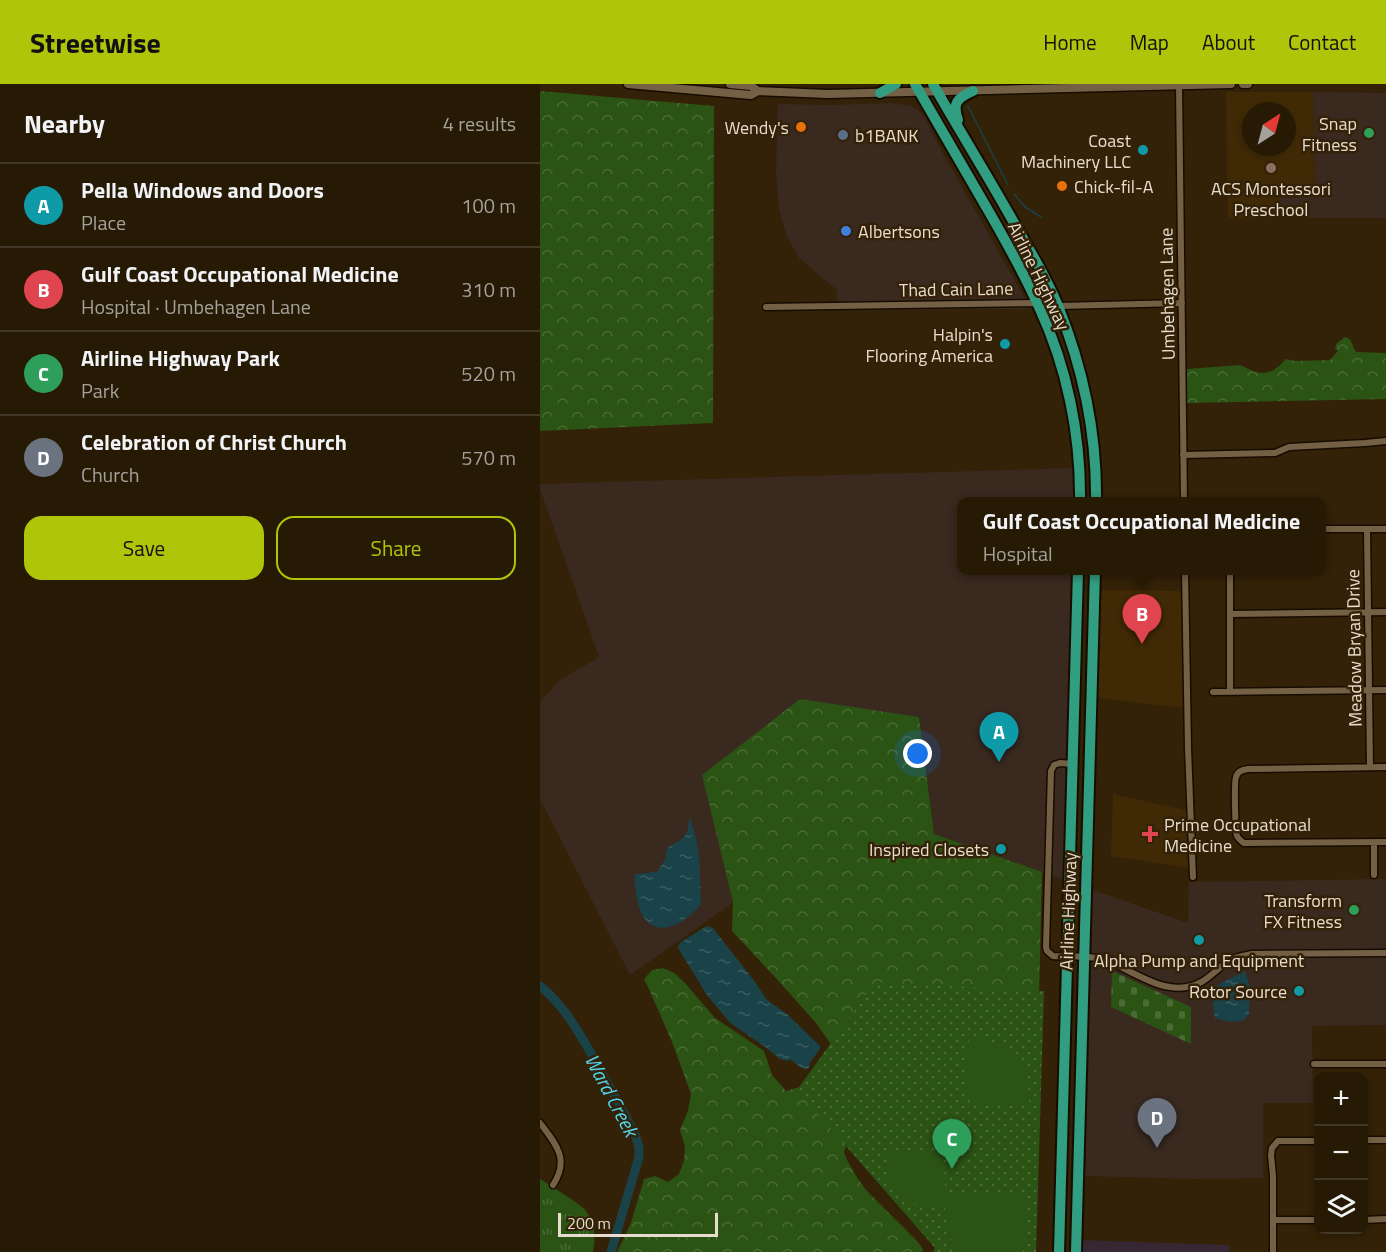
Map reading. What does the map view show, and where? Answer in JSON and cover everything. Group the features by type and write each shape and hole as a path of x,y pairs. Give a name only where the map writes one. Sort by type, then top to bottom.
{"highway":[{"path":"880,93 896,84"},
{"name":"Airline Highway","path":"917,88 1010,249 1038,303 1063,371 1072,411 1080,497"},
{"name":"Airline Highway","path":"935,88 1024,239 1058,306 1074,350 1087,401 1094,447 1096,497"},
{"path":"965,140 955,107 959,99 973,90"},
{"path":"985,206 996,208 1047,283"},
{"name":"Airline Highway","path":"1059,1252 1078,575"},
{"name":"Airline Highway","path":"1076,1252 1095,575"},
{"path":"1077,601 1086,602 1089,608 1087,684 1090,721"},
{"path":"1061,1176 1077,1177"}],"main road":[{"path":"628,84 751,95 758,91"},
{"path":"730,84 751,86 758,91 817,94 880,93 917,88 973,90 1232,84"}],"street":[{"name":"Umbehagen Lane","path":"1179,86 1184,497"},
{"name":"Thad Cain Lane","path":"766,306 1038,303 1058,306 1182,303"},
{"path":"1183,455 1275,453 1289,447 1365,444 1382,441 1386,434"},
{"path":"1326,529 1386,528"},
{"name":"Meadow Bryan Drive","path":"1367,529 1370,767"},
{"path":"1185,575 1192,877"},
{"path":"1230,575 1230,692"},
{"path":"1230,614 1386,612"},
{"path":"1213,692 1386,690"},
{"path":"1073,764 1060,763 1054,765 1052,771 1046,947 1053,956 1102,959 1161,985 1174,988 1201,983 1226,962 1237,956 1386,952"},
{"path":"1386,767 1248,769 1238,773 1235,782 1236,833 1245,843 1386,842"},
{"path":"1374,842 1374,875"},
{"path":"1314,1064 1386,1064"},
{"path":"540,1123 560,1153 561,1171 553,1185"},
{"path":"1368,1140 1386,1140"},
{"path":"1273,1252 1271,1155 1273,1145 1281,1141 1314,1141"},
{"path":"1272,1220 1314,1220"},
{"path":"1368,1220 1386,1220"}],"shaded area":[{"name":"ACS Montessori Preschool","path":"1226,92 1313,92 1315,189 1280,189 1280,218 1228,219"},
{"path":"1313,92 1386,93 1386,218 1280,218 1280,189 1315,188"},
{"path":"892,103 911,106 925,118 1031,309 837,310 837,290 799,258 787,237 779,210 776,172 778,104"},
{"path":"1073,468 1074,497 957,497 957,575 1073,575 1064,880 934,834 919,718 734,902 630,975 540,799 540,702 560,680 599,657 540,484"},
{"path":"1100,590 1183,591 1185,708 1097,698"},
{"name":"Prime Occupational Medicine","path":"1113,794 1188,811 1189,868 1111,856"},
{"path":"1386,879 1386,1025 1312,1026 1313,1103 1263,1103 1263,1178 1085,1176 1093,890 1188,923 1189,882"},
{"path":"1082,1240 1229,1245 1229,1252 1082,1252"}],"green space":[{"path":"540,91 714,106 713,423 540,431"},
{"path":"1345,337 1350,340 1357,352 1386,353 1386,399 1187,403 1187,369 1240,365 1263,373 1272,371 1286,359 1330,360 1338,351 1335,348 1337,343"},
{"path":"800,699 919,717 934,834 1042,872 1039,997 848,1140 844,1152 858,1179 917,1241 923,1249 922,1252 617,1252 631,1223 644,1179 655,1176 668,1182 679,1174 684,1161 685,1147 680,1130 688,1111 691,1094 672,1042 644,979 652,970 663,968 674,973 715,1018 764,1051 772,1075 786,1091 810,1084 837,1053 816,1023 732,931 733,902 702,775"},
{"path":"1112,971 1191,1007 1191,1044 1111,1007"},
{"path":"875,982 1044,991 1036,1252 933,1252 935,1248 797,1090"},
{"path":"969,1037 994,1043 1009,1052 1022,1065 1028,1078 1029,1104 972,1103 966,1097"},
{"path":"889,1150 937,1151 944,1157 945,1192 1018,1193 1026,1200 1023,1252 953,1252 944,1203 939,1207 926,1206 905,1199 898,1193 889,1175"},
{"path":"540,1179 572,1199 586,1211 594,1231 593,1252 540,1252"}],"water":[{"path":"690,818 699,856 701,904 677,924 659,928 651,925 644,918 639,907 635,874 657,872 670,846 685,836"},
{"path":"707,926 713,928 767,1000 787,1014 821,1047 809,1064 810,1067 807,1069 800,1067 790,1059 788,1061 780,1059 730,1023 707,995 678,946"},
{"path":"1245,971 1250,987 1249,1014 1243,1021 1230,1022 1215,1018 1214,989"}],"waterway":[{"path":"968,106 1008,185"},
{"path":"1014,194 1025,207 1041,217"},
{"name":"Ward Creek","path":"540,986 564,1011 577,1030 635,1134 639,1147 639,1157 611,1252"}],"place":[{"name":"Wendy's","path":"801,127"},
{"name":"Snap Fitness","path":"1369,133"},
{"name":"b1BANK","path":"843,135"},
{"name":"Coast Machinery LLC","path":"1143,150"},
{"name":"ACS Montessori Preschool","path":"1271,168"},
{"name":"Chick-fil-A","path":"1062,186"},
{"name":"Albertsons","path":"846,231"},
{"name":"Halpin's Flooring America","path":"1005,344"},
{"name":"Gulf Coast Occupational Medicine","path":"1142,644"},
{"name":"Pella Windows and Doors","path":"999,762"},
{"name":"Prime Occupational Medicine","path":"1150,834"},
{"name":"Inspired Closets","path":"1001,849"},
{"name":"Transform FX Fitness","path":"1354,910"},
{"name":"Alpha Pump and Equipment","path":"1199,940"},
{"name":"Rotor Source","path":"1299,991"},
{"name":"Celebration of Christ Church","path":"1157,1148"},
{"name":"Airline Highway Park","path":"952,1169"}]}
